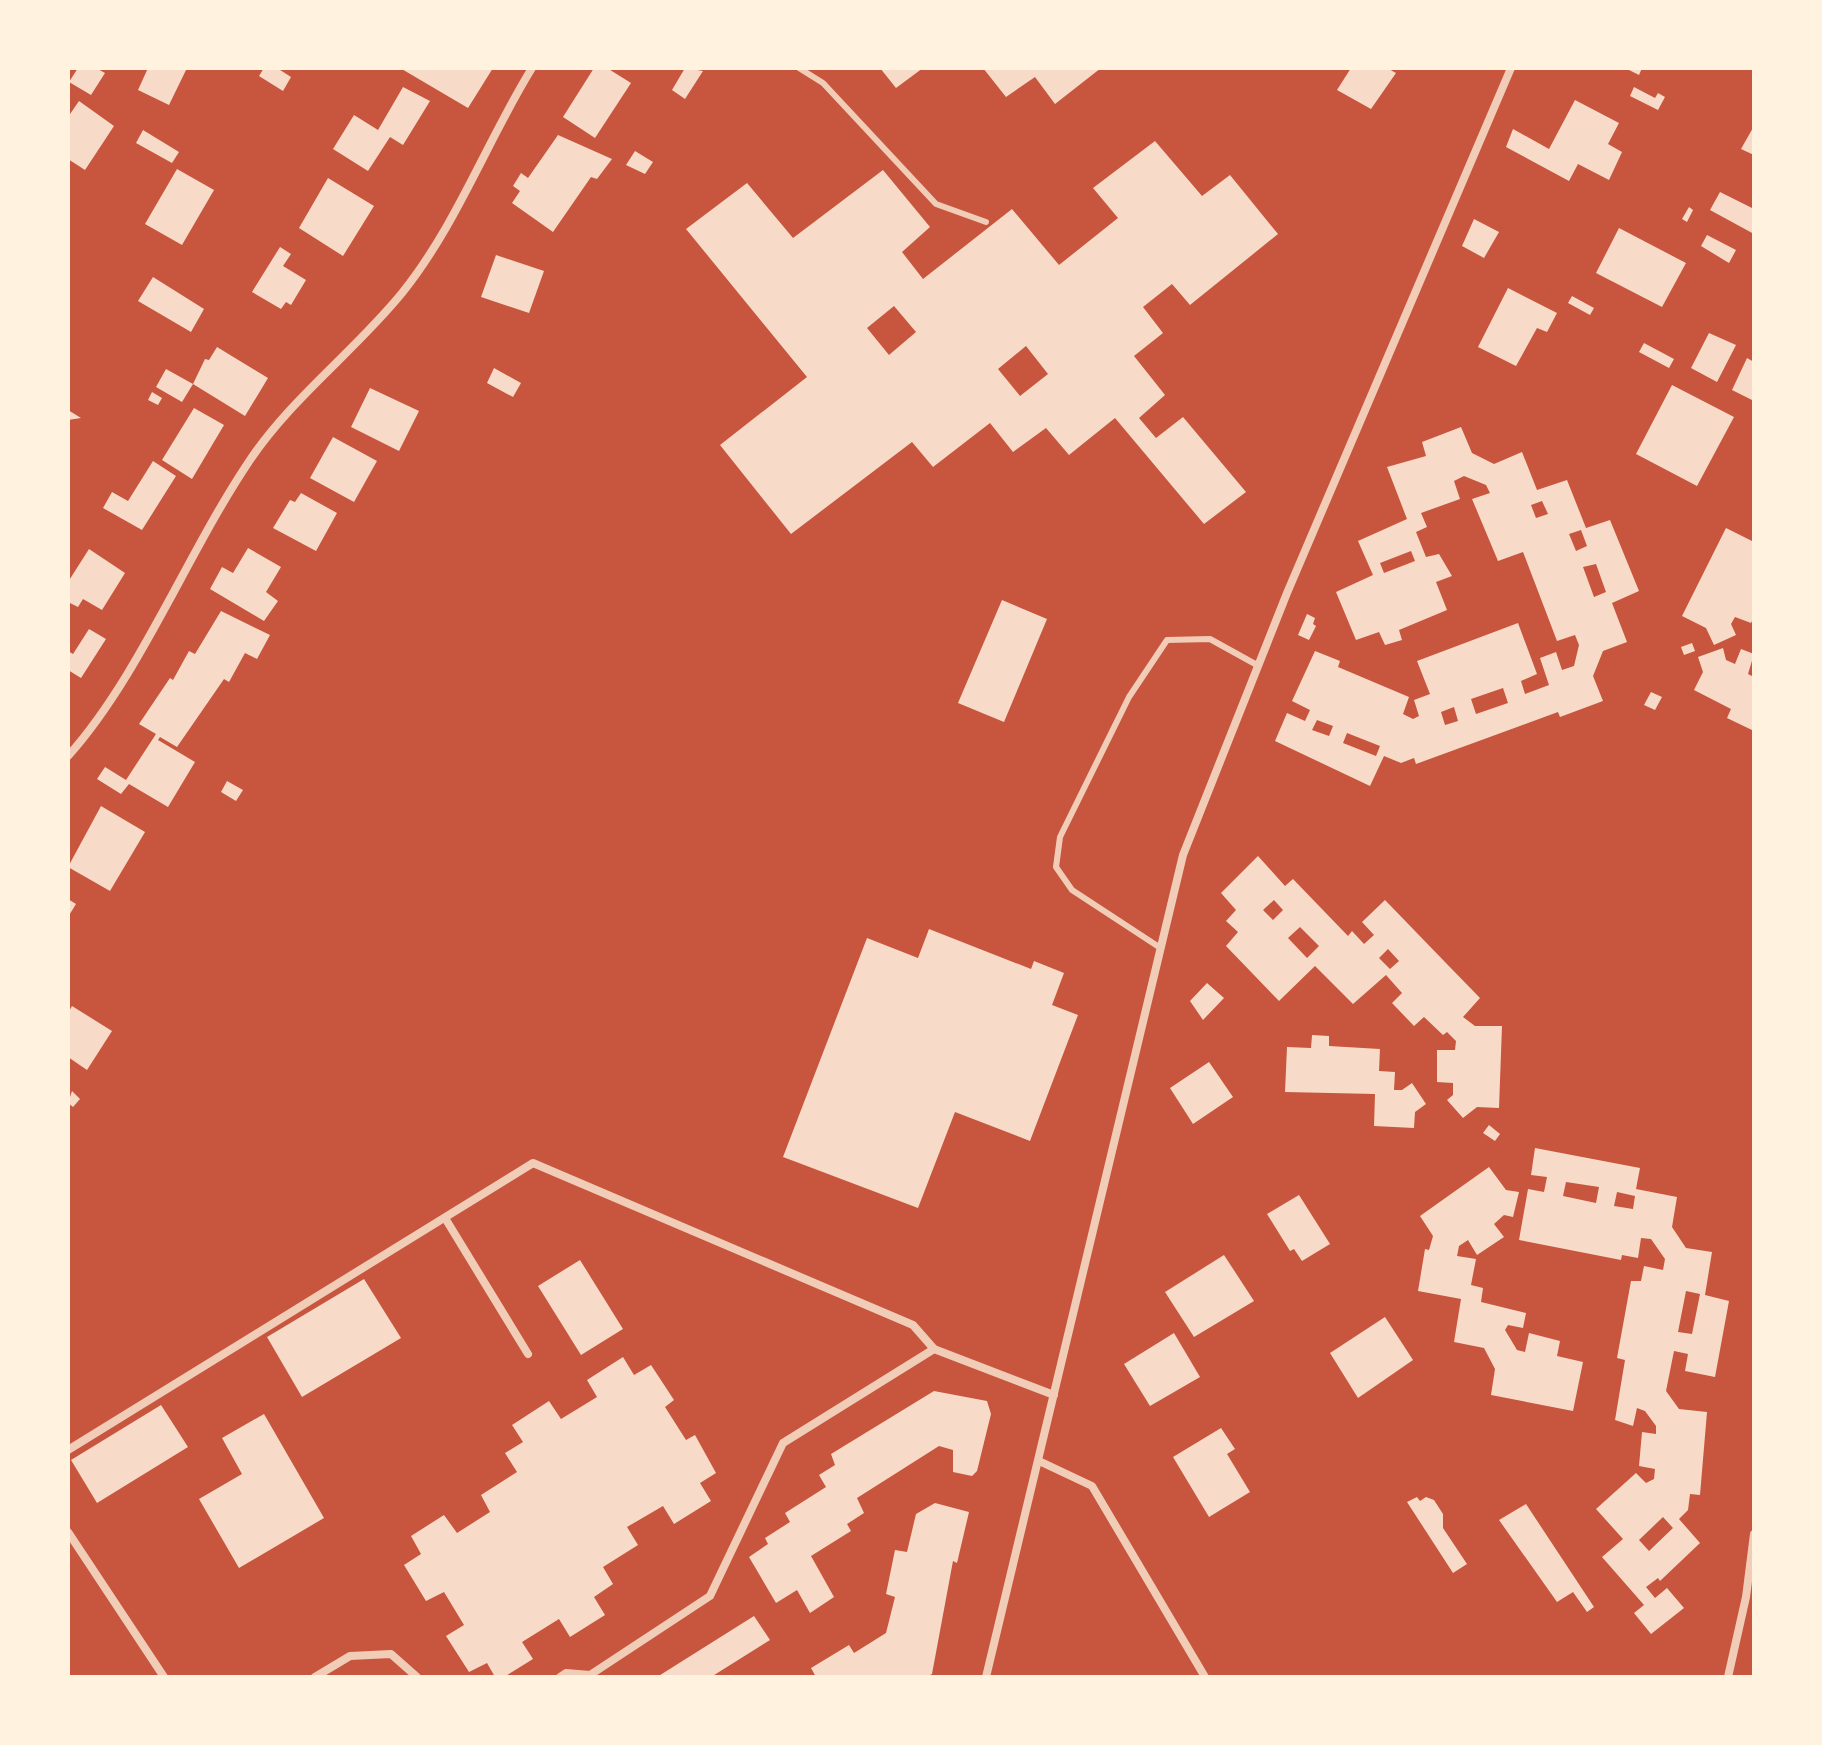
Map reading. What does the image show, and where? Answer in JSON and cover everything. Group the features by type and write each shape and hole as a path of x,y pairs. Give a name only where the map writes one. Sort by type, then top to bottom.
{"street":[{"path":"68,756 131,664 211,519 261,443 402,292 447,224 495,128 532,68"},
{"path":"986,1677 1183,855 1257,665 1511,68"},
{"path":"68,1450 533,1163 913,1325 934,1349 1054,1395"},
{"path":"445,1218 528,1354"},
{"path":"560,1677 566,1673 590,1675 710,1596 783,1443 934,1349"},
{"path":"1039,1461 1092,1486 1205,1677"},
{"path":"68,1532 164,1677"},
{"path":"1728,1677 1746,1597 1754,1534"},
{"path":"315,1677 350,1656 391,1654 417,1677"}],"lane":[{"path":"799,68 823,83 936,204 986,222"},
{"path":"1159,947 1072,890 1056,867 1060,837 1129,697 1167,640 1210,639 1257,665"}],"building":[{"path":"78,68 96,68 105,73 91,95 69,82"},
{"path":"148,68 187,68 169,105 138,90"},
{"path":"264,68 277,68 291,77 283,91 259,76"},
{"path":"400,68 493,68 468,108"},
{"path":"594,68 607,68 631,83 595,138 563,117"},
{"path":"685,68 703,71 685,99 672,90"},
{"path":"880,68 923,68 896,88"},
{"path":"983,68 1101,68 1055,104 1035,77 1006,97"},
{"path":"1351,68 1387,68 1396,73 1371,109 1337,90"},
{"path":"1625,68 1642,68 1639,75"},
{"path":"403,87 430,101 403,145 390,137 368,171 333,149 354,115 378,130"},
{"path":"1634,87 1655,98 1658,93 1665,97 1658,110 1630,96"},
{"path":"1575,100 1619,123 1608,144 1622,152 1609,180 1578,164 1569,181 1506,147 1513,129 1549,149"},
{"path":"79,101 114,126 85,170 68,159 68,117"},
{"path":"1754,126 1754,155 1741,149"},
{"path":"143,130 179,152 172,163 136,143"},
{"path":"558,135 612,159 597,179 591,177 553,232 512,203 520,191 513,186 521,173 528,178"},
{"path":"1155,141 1202,196 1230,175 1278,234 1190,305 1172,284 1143,307 1163,333 1134,356 1165,395 1139,418 1156,438 1183,417 1246,492 1204,524 1115,418 1069,455 1046,428 1013,452 990,423 933,467 912,442 791,534 720,445 807,377 686,229 747,183 793,238 883,170 930,227 902,252 923,279 1012,209 1059,265 1118,218 1093,188","holes":["894,306 916,332 889,355 867,328","1026,346 1048,374 1020,396 998,369"]},
{"path":"635,151 653,162 645,174 626,165"},
{"path":"177,169 214,190 182,245 145,224"},
{"path":"328,178 374,206 343,256 299,228"},
{"path":"1720,192 1754,209 1754,234 1710,210"},
{"path":"1689,207 1693,210 1687,222 1682,219"},
{"path":"1474,219 1499,232 1484,258 1462,246"},
{"path":"1619,228 1686,263 1662,307 1596,273"},
{"path":"1707,235 1736,250 1729,263 1701,246"},
{"path":"280,247 291,254 283,266 306,280 291,305 286,302 281,309 252,292"},
{"path":"496,255 544,271 529,313 481,297"},
{"path":"153,277 204,309 191,332 138,301"},
{"path":"1508,288 1557,313 1547,332 1537,328 1516,366 1478,347"},
{"path":"1572,296 1594,308 1590,315 1568,303"},
{"path":"1709,333 1736,345 1717,382 1691,368"},
{"path":"1644,343 1674,359 1669,368 1639,352"},
{"path":"217,347 268,378 245,416 193,384 205,359 209,360"},
{"path":"1747,358 1754,362 1754,401 1732,390"},
{"path":"494,368 521,383 513,397 487,383"},
{"path":"166,369 193,384 182,402 156,387"},
{"path":"1672,385 1734,417 1697,486 1636,454"},
{"path":"370,388 419,411 399,451 351,427"},
{"path":"152,392 162,398 158,405 148,400"},
{"path":"194,408 224,425 192,479 162,460"},
{"path":"68,410 81,418 68,420"},
{"path":"1461,427 1472,453 1494,464 1522,452 1537,490 1567,480 1586,528 1610,520 1639,591 1612,603 1627,642 1603,651 1593,676 1603,701 1560,717 1558,712 1416,764 1414,758 1401,763 1384,756 1370,786 1275,741 1287,713 1305,721 1310,710 1292,701 1315,651 1340,661 1338,667 1409,697 1403,714 1413,719 1419,716 1414,700 1430,694 1417,661 1518,623 1537,674 1521,681 1525,694 1549,685 1540,658 1556,652 1562,670 1574,666 1579,645 1575,635 1557,641 1523,552 1498,561 1472,499 1490,493 1486,485 1464,476 1454,481 1460,499 1421,513 1427,527 1416,532 1426,557 1439,554 1452,576 1436,582 1447,610 1399,630 1402,640 1385,645 1379,632 1356,640 1336,592 1373,575 1358,541 1407,519 1387,467 1426,456 1422,442","holes":["1542,501 1548,514 1536,518 1531,505","1581,530 1587,546 1576,551 1569,534","1411,551 1415,561 1384,573 1380,563","1596,564 1606,592 1594,597 1583,567","1503,688 1508,703 1476,714 1471,699","1454,707 1458,721 1445,725 1441,712","1317,720 1333,726 1329,736 1312,730","1347,733 1380,746 1376,756 1343,743"]},
{"path":"333,437 377,461 354,502 310,478"},
{"path":"153,461 176,476 142,530 103,508 112,492 128,501"},
{"path":"301,493 337,513 316,551 273,528 290,500 295,502"},
{"path":"1726,528 1754,542 1754,617 1751,623 1735,617 1731,624 1736,635 1714,645 1706,628 1682,616"},
{"path":"248,548 281,567 266,592 278,601 264,621 210,589 222,567 233,573"},
{"path":"89,549 125,573 102,610 83,599 78,607 68,602 68,582"},
{"path":"1002,600 1047,619 1004,722 958,703"},
{"path":"221,611 270,635 257,659 245,653 229,682 224,679 177,747 160,737 158,740 195,762 168,807 129,784 121,794 97,779 105,767 126,780 156,734 139,724 170,678 173,680 189,651 195,654"},
{"path":"1307,614 1315,618 1313,624 1316,626 1309,640 1298,635"},
{"path":"89,629 106,639 81,678 68,670 68,651 73,654"},
{"path":"1692,643 1695,651 1684,655 1681,647"},
{"path":"1723,648 1726,660 1735,664 1741,649 1754,654 1748,674 1754,677 1754,731 1727,718 1731,709 1694,690 1703,672 1698,657"},
{"path":"1651,692 1662,697 1655,710 1644,705"},
{"path":"227,781 243,790 236,801 221,792"},
{"path":"101,806 145,832 110,891 68,867"},
{"path":"1258,856 1285,886 1293,879 1348,936 1352,931 1364,944 1374,935 1362,922 1385,900 1480,998 1463,1017 1475,1026 1502,1026 1499,1108 1477,1107 1463,1118 1447,1100 1453,1095 1453,1083 1437,1082 1437,1050 1455,1050 1456,1041 1447,1032 1443,1035 1424,1017 1414,1026 1392,1003 1402,993 1386,975 1353,1004 1315,966 1279,1001 1226,946 1238,932 1226,921 1236,910 1221,893","holes":["1274,900 1283,910 1273,920 1263,910","1300,927 1319,946 1307,958 1288,938","1388,949 1399,961 1390,969 1379,958"]},
{"path":"68,899 76,904 68,917"},
{"path":"929,929 1031,969 1034,961 1064,973 1052,1005 1078,1015 1030,1141 955,1112 918,1208 783,1157 867,938 918,958"},
{"path":"1207,983 1224,998 1203,1020 1190,1001"},
{"path":"72,1006 112,1031 87,1070 68,1057 68,1013"},
{"path":"1312,1035 1329,1036 1329,1046 1380,1049 1379,1071 1395,1072 1394,1090 1402,1090 1412,1083 1426,1104 1415,1112 1414,1128 1374,1126 1375,1094 1285,1092 1287,1047 1311,1048"},
{"path":"1209,1062 1233,1097 1193,1124 1170,1088"},
{"path":"72,1091 80,1099 73,1107 68,1103"},
{"path":"1489,1125 1500,1134 1495,1141 1483,1133"},
{"path":"1535,1148 1640,1168 1636,1189 1677,1197 1672,1227 1686,1248 1712,1252 1705,1295 1729,1301 1715,1377 1685,1371 1688,1354 1674,1351 1666,1391 1679,1409 1707,1412 1700,1495 1690,1494 1688,1510 1679,1519 1700,1543 1660,1581 1658,1578 1646,1587 1655,1598 1667,1588 1684,1608 1651,1634 1634,1613 1644,1605 1602,1557 1623,1539 1596,1509 1636,1473 1646,1483 1654,1479 1655,1469 1639,1466 1642,1432 1656,1434 1656,1426 1645,1411 1637,1408 1633,1426 1615,1420 1625,1360 1617,1358 1631,1281 1641,1281 1644,1266 1663,1270 1665,1259 1651,1239 1641,1238 1638,1258 1622,1255 1621,1260 1519,1240 1528,1189 1544,1192 1547,1177 1531,1175","holes":["1566,1182 1599,1187 1596,1203 1563,1196","1617,1192 1635,1196 1633,1209 1614,1206","1686,1291 1700,1294 1692,1334 1678,1332","1663,1517 1673,1528 1649,1551 1639,1540"]},
{"path":"1489,1167 1506,1190 1519,1192 1513,1217 1504,1215 1494,1224 1504,1237 1477,1255 1468,1240 1459,1246 1457,1256 1476,1259 1471,1285 1483,1288 1481,1302 1526,1313 1523,1328 1508,1325 1505,1330 1517,1350 1525,1352 1529,1333 1560,1341 1557,1356 1583,1362 1573,1411 1491,1395 1495,1369 1484,1348 1454,1342 1461,1299 1418,1291 1425,1249 1429,1250 1433,1236 1420,1216"},
{"path":"1299,1195 1330,1244 1302,1261 1294,1249 1290,1251 1267,1214"},
{"path":"1224,1255 1254,1301 1194,1337 1165,1292"},
{"path":"580,1260 623,1329 581,1355 538,1286"},
{"path":"364,1279 401,1338 302,1397 267,1337"},
{"path":"1385,1317 1413,1360 1358,1398 1330,1353"},
{"path":"1174,1333 1200,1377 1150,1406 1124,1364"},
{"path":"623,1357 634,1375 651,1365 674,1400 665,1407 686,1440 695,1435 716,1473 700,1483 711,1501 674,1524 663,1506 627,1527 638,1545 603,1567 613,1584 594,1597 605,1615 570,1637 559,1619 522,1642 533,1659 504,1677 495,1677 487,1663 469,1672 446,1636 464,1625 444,1592 426,1601 404,1565 421,1554 411,1536 444,1515 457,1533 490,1512 481,1495 517,1472 505,1453 523,1442 512,1425 549,1401 561,1419 597,1397 587,1380"},
{"path":"934,1391 987,1401 991,1414 977,1471 972,1476 953,1472 953,1450 939,1446 857,1498 864,1513 847,1524 851,1531 811,1556 834,1597 810,1613 797,1590 776,1603 749,1557 768,1544 765,1538 790,1522 785,1513 826,1487 819,1475 835,1465 831,1454"},
{"path":"161,1405 188,1447 97,1503 71,1460"},
{"path":"264,1414 324,1518 239,1568 199,1499 242,1474 222,1438"},
{"path":"1221,1428 1235,1449 1227,1454 1250,1492 1209,1517 1173,1457"},
{"path":"1417,1497 1420,1501 1426,1497 1434,1500 1443,1514 1443,1528 1467,1564 1453,1573 1407,1502"},
{"path":"935,1503 969,1512 957,1563 953,1561 932,1674 926,1677 816,1677 811,1668 849,1645 854,1653 886,1633 895,1597 886,1594 895,1550 907,1552 916,1514"},
{"path":"1526,1504 1594,1607 1587,1612 1573,1592 1557,1602 1499,1520"},
{"path":"754,1616 770,1640 711,1677 657,1677"}]}
